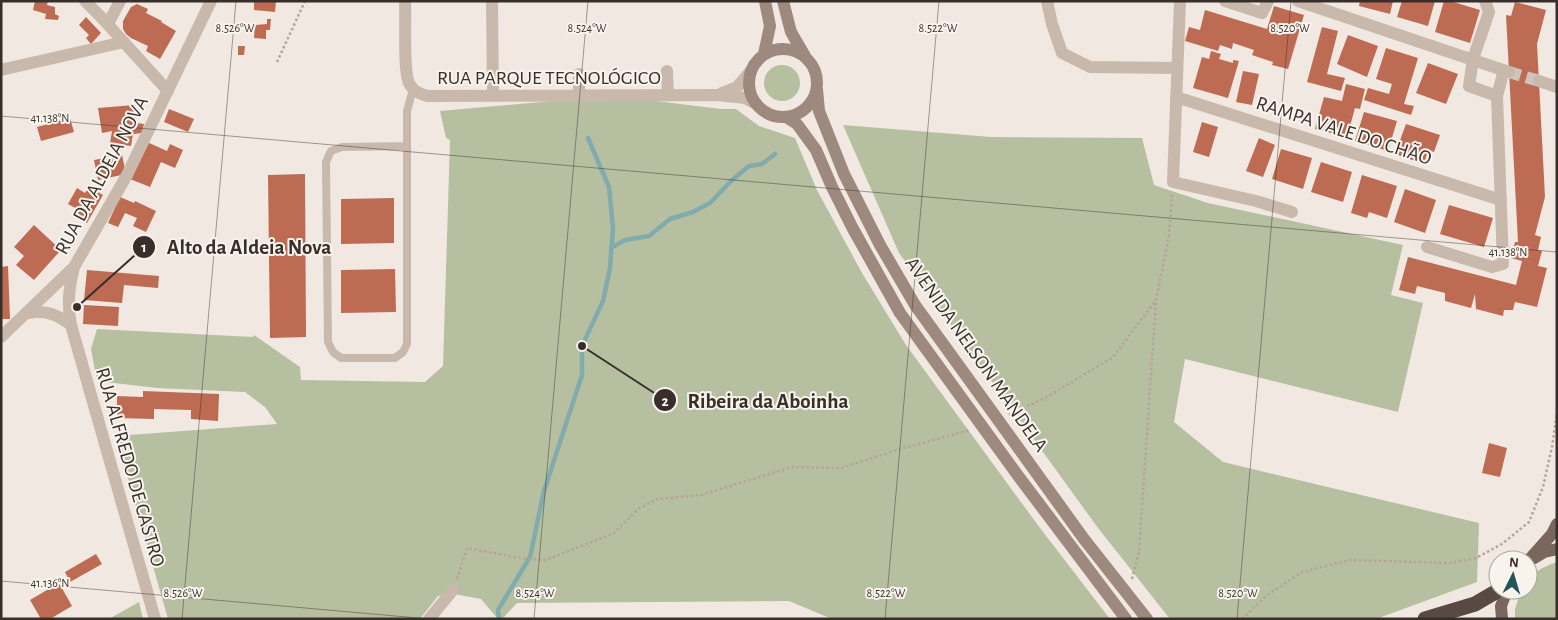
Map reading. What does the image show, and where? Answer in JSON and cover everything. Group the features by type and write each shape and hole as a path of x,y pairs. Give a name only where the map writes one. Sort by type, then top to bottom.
{"highway":[{"path":"1425,619 1475,604 1488,596"}],"main road":[{"path":"764,54 770,26 765,1"},
{"path":"783,1 791,32 813,67 817,78 817,89 813,100 797,114 786,117 764,112 750,94 748,83 750,72 756,62 764,54 774,50 786,49 797,52 806,58"},
{"name":"AVENIDA NELSON MANDELA","path":"817,89 819,111 844,174 880,245 915,305 1084,539 1148,619"},
{"name":"AVENIDA NELSON MANDELA","path":"786,117 797,124 807,135 816,150 852,227 900,313 1025,485 1126,619"},
{"path":"1538,550 1552,534 1557,524"},
{"path":"1538,556 1544,552 1557,549"},
{"path":"1502,619 1504,600"}],"street":[{"path":"85,1 168,91"},
{"path":"108,24 120,1"},
{"name":"RUA DA ALDEIA NOVA","path":"1,337 74,267 127,176 211,1"},
{"name":"RUA PARQUE TECNOLÓGICO","path":"405,1 406,68 408,81 412,89 427,96 717,95 745,98 756,104"},
{"path":"492,1 493,96"},
{"path":"1047,1 1052,24 1062,53 1090,68 1177,68"},
{"path":"1180,1 1173,182 1256,201 1292,212"},
{"path":"1225,1 1262,14 1268,1"},
{"path":"1298,1 1506,71 1497,96 1503,264 1492,267 1427,247"},
{"path":"1485,1 1489,12 1473,59 1469,86 1497,96"},
{"path":"1,70 124,42"},
{"path":"667,71 668,95"},
{"name":"RUA PARQUE TECNOLÓGICO","path":"717,95 730,92 750,72"},
{"path":"579,74 579,95"},
{"path":"1539,81 1557,87"},
{"name":"RAMPA VALE DO CHÃO","path":"1176,97 1500,200"},
{"name":"RUA ALFREDO DE CASTRO","path":"74,267 69,288 68,309 71,325 155,619"},
{"path":"28,313 48,312 62,318 71,325"},
{"path":"430,619 453,590"}],"lane":[{"path":"407,146 342,147 331,152 326,162 328,342 333,352 341,358 395,358 403,352 407,344 407,146 407,111 412,89"}],"path":[{"path":"277,62 305,1"},
{"path":"1132,582 1139,551 1156,300 1169,236 1173,182"},
{"path":"1008,416 1048,397 1113,357 1156,300"},
{"path":"1242,619 1266,596 1302,572 1350,560 1450,563 1476,558 1502,544 1529,522 1543,488 1557,413"},
{"path":"453,590 467,548 526,559 546,560 614,533 638,509 657,499 701,495 792,467 841,468 972,429"}],"green space":[{"path":"782,65 789,66 795,70 799,76 799,90 795,96 789,100 782,101 775,100 769,96 765,90 764,83 765,76 769,70 775,66"},
{"path":"586,98 648,100 721,109 736,109 759,126 795,138 817,190 862,273 906,345 1040,528 1110,619 832,619 789,601 517,603 502,619 498,619 481,599 454,594 438,596 420,619 168,619 116,436 277,424 265,407 245,392 157,388 97,381 91,349 97,329 253,337 254,335 300,367 301,380 425,382 443,366 450,140 446,138 440,111"},
{"path":"843,125 991,137 1142,138 1154,185 1208,203 1403,245 1391,295 1423,303 1398,412 1185,359 1174,422 1223,462 1479,523 1477,582 1376,619 1170,619 1098,528 899,253"},
{"path":"1557,562 1557,619 1515,619 1518,600 1538,600 1538,571"},
{"path":"139,602 143,619 109,619"}],"building":[{"path":"35,1 48,1 47,5 55,7 55,14 59,16 58,20 45,19 46,14 33,10"},
{"path":"254,1 276,1 275,12 254,10"},
{"path":"1360,1 1393,1 1390,14 1359,6"},
{"path":"1402,1 1435,1 1428,26 1397,17"},
{"path":"1444,1 1480,10 1470,43 1435,32"},
{"path":"1515,2 1546,10 1537,44 1545,197 1535,235 1541,237 1538,250 1542,251 1538,266 1547,268 1537,307 1515,302 1513,310 1504,310 1503,316 1476,309 1475,294 1471,308 1445,301 1445,293 1417,286 1415,294 1399,290 1408,257 1516,285 1522,261 1511,258 1515,242 1518,242 1506,15 1511,16"},
{"path":"137,4 148,9 146,13 176,31 160,59 146,51 148,46 131,38 123,29 123,21 131,7"},
{"path":"1274,6 1304,15 1288,69 1272,65 1273,62 1252,55 1254,50 1233,43 1232,49 1220,45 1218,51 1185,41 1189,27 1200,30 1205,10 1267,29"},
{"path":"86,17 101,33 91,44 86,38 89,35 79,25"},
{"path":"267,19 271,19 270,30 266,30 266,39 254,38 255,25 267,24"},
{"path":"1322,27 1338,31 1327,74 1345,78 1341,91 1307,82"},
{"path":"1348,35 1378,46 1367,77 1337,64"},
{"path":"238,46 245,46 244,55 238,55"},
{"path":"1386,48 1418,58 1404,104 1414,106 1411,115 1364,100 1368,88 1389,94 1392,84 1376,79"},
{"path":"1211,51 1221,54 1219,59 1233,63 1233,60 1239,61 1228,98 1193,88 1202,57 1209,59"},
{"path":"1428,63 1458,74 1446,104 1416,93"},
{"path":"1243,71 1259,74 1252,105 1236,102"},
{"path":"1346,84 1365,89 1360,109 1355,108 1347,137 1315,129 1324,97 1342,101"},
{"path":"134,105 137,123 144,124 142,133 133,134 131,146 110,143 112,131 102,133 98,108"},
{"path":"169,109 194,119 188,132 164,122"},
{"path":"1364,112 1397,121 1388,151 1355,141"},
{"path":"70,118 74,132 41,141 37,127"},
{"path":"1202,122 1218,127 1209,157 1193,152"},
{"path":"1406,124 1440,135 1434,152 1428,150 1424,164 1395,154"},
{"path":"1259,138 1275,145 1263,177 1246,171"},
{"path":"147,142 167,151 170,144 183,150 175,168 161,162 150,187 130,179"},
{"path":"1281,149 1312,158 1303,189 1272,179"},
{"path":"122,155 126,174 98,180 94,160"},
{"path":"1321,162 1352,172 1343,202 1311,192"},
{"path":"305,174 306,337 270,338 268,175"},
{"path":"1362,175 1397,186 1387,218 1369,212 1367,218 1351,213"},
{"path":"89,187 103,195 87,223 76,216 79,210 68,204 77,188 85,193"},
{"path":"1405,189 1436,200 1425,233 1394,222"},
{"path":"120,197 134,203 135,201 156,211 146,232 133,226 137,218 125,213 118,227 108,223"},
{"path":"394,198 394,243 341,244 341,199"},
{"path":"1449,205 1493,218 1484,247 1440,234"},
{"path":"34,225 61,250 34,280 16,265 24,256 14,247"},
{"path":"8,266 10,319 1,319 1,267"},
{"path":"395,269 396,312 341,313 341,270"},
{"path":"87,270 159,276 158,288 124,285 122,303 84,300"},
{"path":"84,305 119,307 118,326 83,324"},
{"path":"143,391 219,394 218,421 191,419 191,410 154,409 154,419 117,418 117,396 143,397"},
{"path":"1489,443 1507,448 1500,477 1482,473"},
{"path":"96,554 102,564 70,582 65,572"},
{"path":"59,583 72,606 50,619 41,619 30,600"}],"waterway":[{"path":"499,619 498,610 530,557 544,491 582,375 582,346 603,301 610,268 613,228 609,187 588,138"},
{"path":"611,248 625,240 649,236 670,219 693,212 710,203 731,181 749,166 762,164 775,154"}],"tunnel":[{"path":"1509,72 1539,81"}],"place":[{"name":"Alto da Aldeia Nova","path":"77,307"},
{"name":"Ribeira da Aboinha","path":"582,346"}]}
